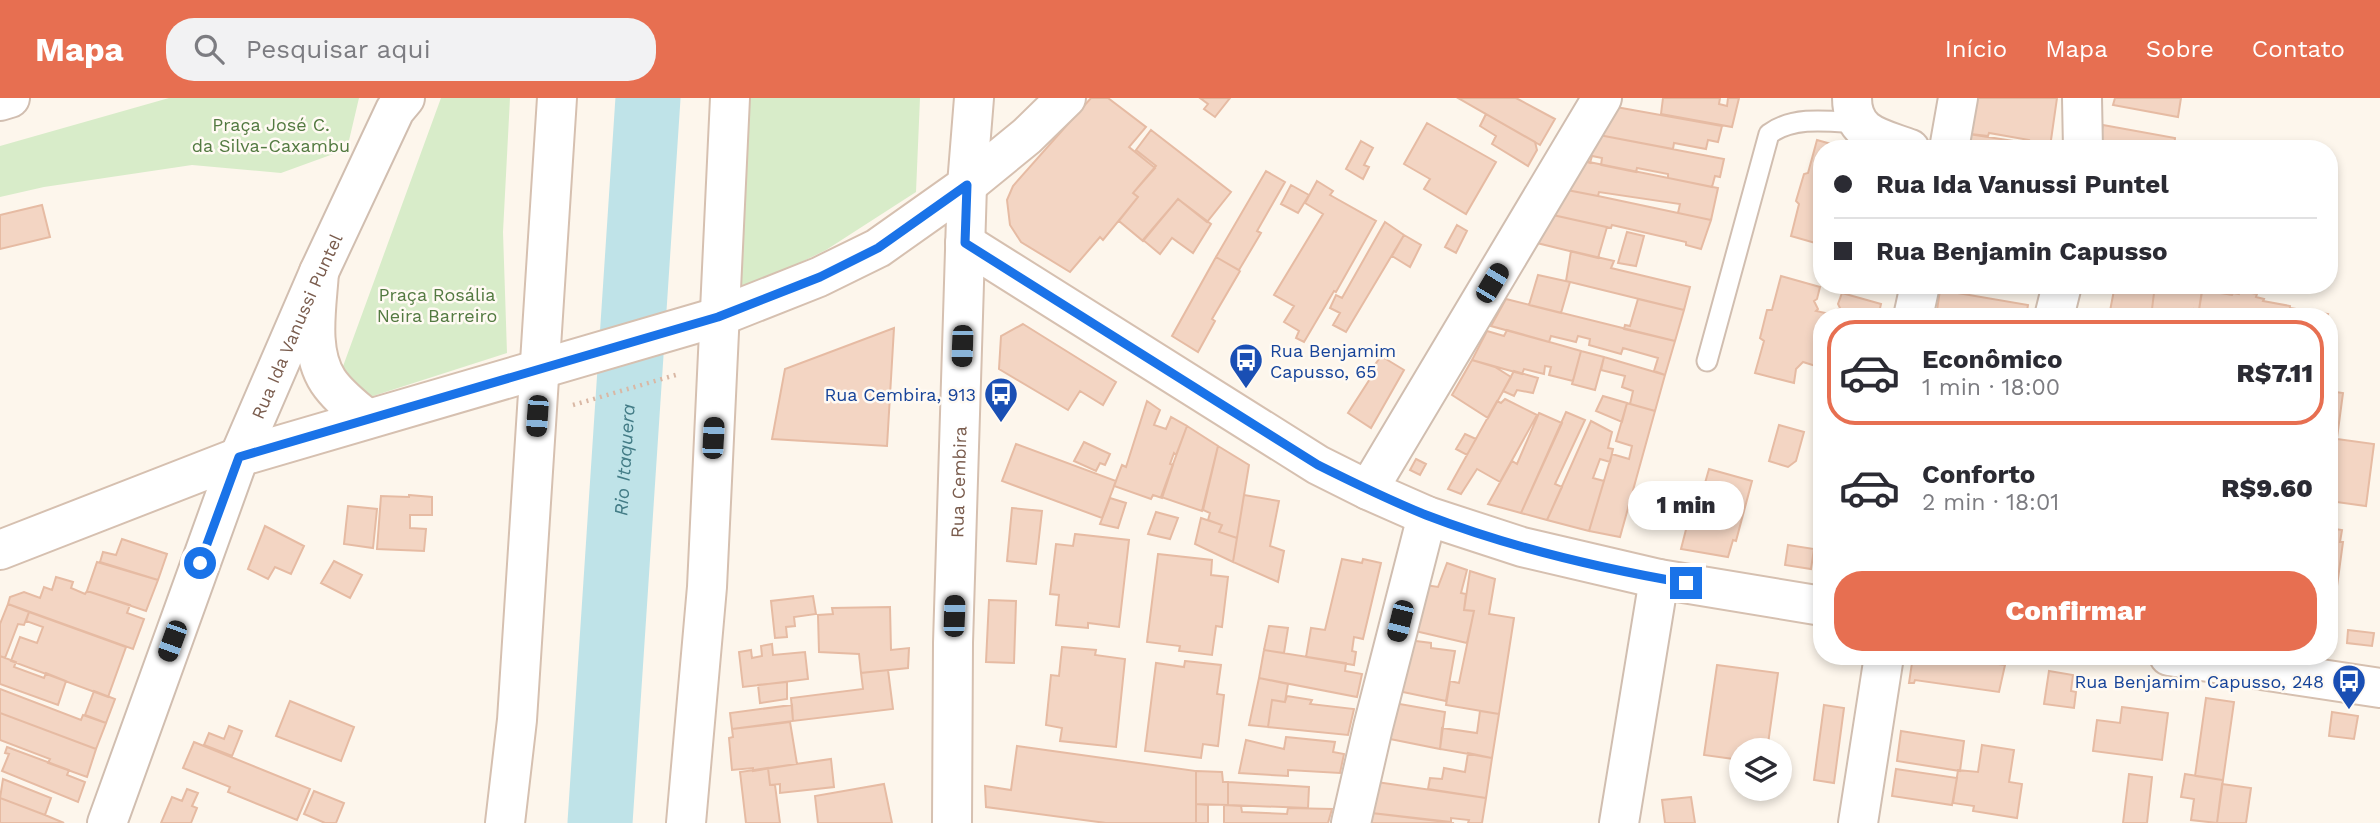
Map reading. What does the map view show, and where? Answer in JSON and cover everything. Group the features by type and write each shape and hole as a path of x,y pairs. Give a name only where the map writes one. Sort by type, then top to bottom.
{"street":[{"path":"0,101 10,98"},
{"path":"505,823 517,720 548,369 557,98"},
{"path":"685,823 707,587 703,322 730,98"},
{"name":"Rua Cembira","path":"952,823 953,643 965,243 974,98"},
{"path":"0,550 239,457 703,322 820,277 878,248 967,185 1027,136 1066,98"},
{"path":"1368,490 1602,98"},
{"path":"1951,140 1958,98"},
{"path":"2082,98 2083,140"},
{"name":"Rua Ida Vanussi Puntel","path":"107,823 239,457 319,272 398,102"},
{"path":"1854,111 1875,136 1886,140"},
{"path":"965,243 1318,465 1427,516 1522,547 1659,579 1813,605"},
{"path":"319,272 316,337 318,360 327,380 367,419"},
{"path":"1351,823 1427,516"},
{"path":"1619,823 1659,579"},
{"path":"1858,823 1883,665"},
{"path":"2228,665 2380,688"}],"lane":[{"path":"1707,361 1769,135 1780,126 1854,111"}],"path":[{"path":"575,404 680,374"}],"green space":[{"name":"Praça José C. da Silva-Caxambu","path":"169,98 359,98 347,149 281,173 192,165 44,187 0,197 0,146"},
{"name":"Praça Rosália Neira Barreiro","path":"441,98 510,98 503,232 507,353 370,397 342,369"},
{"path":"749,98 920,98 916,192 826,250 740,292"}],"building":[{"path":"1091,98 1108,98 1146,127 1129,147 1155,168 1133,193 1138,197 1103,240 1100,237 1070,272 1021,242 1010,225 1007,200 1013,186"},
{"path":"1200,98 1230,98 1215,117 1204,109 1208,104"},
{"path":"1458,98 1516,98 1555,119 1540,145"},
{"path":"1663,98 1720,98 1719,104 1727,106 1728,98 1739,98 1732,127 1661,114"},
{"path":"1967,98 2057,98 2051,140 2029,140 1989,133 1988,136 1962,133"},
{"path":"2115,98 2181,98 2178,117 2113,105"},
{"path":"1616,107 1722,126 1718,142 1708,140 1706,149 1674,143 1673,149 1599,135"},
{"path":"1486,114 1535,142 1537,150 1528,166 1492,144 1496,136 1480,126"},
{"path":"1427,123 1496,162 1466,214 1424,189 1430,179 1404,164"},
{"path":"2103,125 2175,138 2175,140 2100,140"},
{"path":"1151,130 1231,192 1207,222 1178,199 1143,241 1119,221 1138,197 1133,193 1156,166 1136,150"},
{"path":"1962,133 2008,140 1961,140"},
{"path":"1599,135 1724,159 1720,177 1715,176 1712,187 1668,178 1668,174 1637,168 1636,172 1601,165 1602,158 1592,156 1590,163 1584,161"},
{"path":"1361,141 1373,148 1364,165 1369,167 1363,179 1346,169"},
{"path":"1813,155 1813,242 1791,236 1799,204 1796,201 1804,174 1808,173"},
{"path":"1584,161 1718,188 1711,220 1678,213 1680,204 1599,192 1598,196 1567,190"},
{"path":"1266,171 1285,182 1257,231 1261,233 1239,270 1216,257"},
{"path":"1317,181 1333,191 1330,195 1376,221 1304,342 1296,338 1299,331 1284,322 1294,306 1274,295 1323,214 1305,203"},
{"path":"1291,185 1309,195 1298,213 1281,204"},
{"path":"1567,190 1711,220 1701,249 1686,245 1686,242 1612,225 1611,228 1553,215"},
{"path":"1178,199 1211,224 1193,253 1172,238 1160,254 1143,240"},
{"path":"42,205 50,237 0,249 0,215"},
{"path":"1553,215 1607,227 1598,258 1537,243"},
{"path":"1385,222 1404,235 1346,332 1333,325 1340,313 1330,308 1336,295 1342,298"},
{"path":"1457,225 1467,231 1456,253 1445,247"},
{"path":"1627,232 1644,236 1636,266 1618,263"},
{"path":"1404,235 1421,245 1410,267 1392,256"},
{"path":"1571,251 1614,261 1611,268 1690,287 1684,310 1566,281"},
{"path":"1216,257 1240,271 1212,319 1215,321 1198,352 1172,336"},
{"path":"1538,275 1570,282 1561,313 1529,305"},
{"path":"1781,276 1813,285 1813,294 1818,294 1814,301 1818,308 1813,308 1813,365 1803,362 1796,369 1794,383 1755,373 1764,341 1760,338 1767,310 1772,310"},
{"path":"1842,294 1846,294 1881,304 1880,308 1840,308 1838,304"},
{"path":"1939,294 1963,294 2028,305 2028,308 1937,308"},
{"path":"2113,294 2154,294 2152,308 2111,308"},
{"path":"2154,294 2202,294 2199,308 2152,308"},
{"path":"2201,294 2257,294 2256,297 2264,299 2263,301 2290,306 2290,308 2199,308"},
{"path":"1506,299 1675,341 1665,375 1654,371 1658,358 1623,348 1621,354 1589,345 1590,339 1578,336 1576,342 1551,336 1549,342 1491,326"},
{"path":"1638,299 1684,310 1675,341 1624,329 1625,325 1630,326"},
{"path":"1023,324 1116,382 1103,405 1080,391 1068,410 999,369 1001,336"},
{"path":"894,328 887,446 772,439 785,369"},
{"path":"1507,330 1581,351 1573,381 1549,375 1551,367 1545,366 1544,374 1524,369 1522,374 1472,360 1487,331 1504,336"},
{"path":"1581,351 1604,357 1595,390 1572,384"},
{"path":"1381,356 1404,370 1371,428 1348,413 1375,371 1372,369"},
{"path":"1604,357 1665,375 1655,411 1630,404 1633,391 1622,387 1625,376 1601,370"},
{"path":"1472,360 1495,367 1511,377 1488,418 1452,395"},
{"path":"1514,371 1538,378 1533,393 1517,390 1514,396 1503,391"},
{"path":"2338,392 2343,393 2338,430"},
{"path":"1603,396 1627,403 1622,422 1596,411"},
{"path":"1505,399 1537,415 1500,482 1477,469 1461,494 1448,489 1497,401 1501,403"},
{"path":"1147,401 1160,410 1154,425 1166,429 1171,417 1187,426 1170,464 1173,465 1162,498 1153,495 1151,499 1114,486 1122,465 1126,467"},
{"path":"1627,403 1655,411 1620,537 1589,531 1612,454 1629,459 1632,446 1616,441"},
{"path":"1566,412 1585,420 1555,484 1562,487 1547,520 1521,513"},
{"path":"1539,413 1562,423 1521,513 1488,504 1512,461 1517,464"},
{"path":"1591,421 1612,432 1608,448 1613,449 1610,462 1600,459 1593,478 1604,481 1589,531 1547,520"},
{"path":"1779,425 1804,432 1796,461 1788,467 1769,461"},
{"path":"1187,426 1218,446 1202,511 1161,497"},
{"path":"1465,434 1476,439 1467,455 1456,449"},
{"path":"2338,439 2374,444 2366,506 2338,502"},
{"path":"1084,442 1110,454 1105,465 1100,463 1096,471 1074,461"},
{"path":"1016,444 1116,481 1102,518 1002,481"},
{"path":"1218,446 1249,465 1237,538 1219,532 1222,525 1208,520 1210,513 1203,510"},
{"path":"1416,459 1426,464 1420,475 1410,470"},
{"path":"1709,469 1752,481 1736,541 1733,540 1728,557 1681,549 1690,514 1696,515"},
{"path":"1244,495 1279,501 1270,546 1284,551 1278,582 1233,562"},
{"path":"381,496 432,497 432,515 410,515 410,528 426,529 424,551 377,549"},
{"path":"1110,498 1126,503 1118,528 1100,524"},
{"path":"348,506 377,509 373,548 344,544"},
{"path":"1012,508 1042,511 1036,564 1007,561"},
{"path":"1156,512 1178,518 1170,539 1148,534"},
{"path":"1201,518 1222,525 1219,532 1237,538 1233,562 1195,544"},
{"path":"265,526 304,546 291,574 275,567 268,579 248,569"},
{"path":"2338,529 2342,530 2340,542 2343,542 2338,579"},
{"path":"1075,534 1129,540 1119,627 1088,623 1088,628 1056,625 1059,595 1050,594 1056,544 1073,546"},
{"path":"122,539 167,554 158,580 100,562 103,552 116,555"},
{"path":"1788,545 1813,549 1811,569 1785,565"},
{"path":"1158,554 1212,560 1211,575 1228,577 1222,627 1216,626 1212,655 1179,651 1180,646 1147,642"},
{"path":"1342,559 1362,563 1363,559 1381,563 1363,639 1354,637 1354,665 1306,657 1311,628 1325,630"},
{"path":"334,561 362,575 350,598 321,583"},
{"path":"97,562 158,580 146,611 87,591"},
{"path":"1447,563 1467,570 1461,593 1466,594 1464,610 1474,611 1467,643 1415,631 1425,585 1438,587"},
{"path":"1470,571 1495,579 1489,614 1514,618 1499,714 1446,705 1450,681 1459,683 1474,611 1464,610"},
{"path":"56,577 73,582 71,588 85,594 87,591 130,605 127,613 144,619 133,649 8,604 10,597 24,592 40,598 44,587 52,590"},
{"path":"813,596 816,614 794,617 795,626 786,627 787,637 775,638 771,601"},
{"path":"989,600 1016,601 1014,663 986,662"},
{"path":"8,604 29,612 24,625 18,624 5,658 0,656 0,624"},
{"path":"890,607 891,650 909,648 908,668 861,673 859,654 819,652 818,615 833,614 832,608"},
{"path":"29,612 126,647 108,697 11,661 20,637 37,643 43,627 26,621"},
{"path":"1269,626 1288,628 1284,653 1264,650"},
{"path":"2348,630 2374,633 2372,646 2347,643"},
{"path":"1408,640 1431,643 1431,648 1455,651 1446,701 1398,691"},
{"path":"772,644 773,655 805,652 808,679 743,687 739,652 751,650 752,658 762,656 761,646"},
{"path":"1062,647 1096,650 1095,655 1125,659 1116,747 1060,741 1062,728 1046,725 1051,675 1059,676"},
{"path":"1264,650 1346,663 1345,671 1362,674 1357,697 1259,678"},
{"path":"0,656 16,662 14,667 44,678 46,673 66,681 58,705 0,684"},
{"path":"1185,661 1221,665 1217,694 1224,695 1218,746 1203,744 1201,758 1145,751 1156,663 1184,667"},
{"path":"1717,665 1778,673 1769,738 1729,738 1729,758 1704,755"},
{"path":"1912,665 2005,665 1999,692 1915,680 1914,683 1909,683"},
{"path":"888,670 893,709 793,721 791,698 863,689 861,673"},
{"path":"2049,671 2073,675 2071,691 2076,692 2074,708 2044,704"},
{"path":"1259,678 1288,684 1285,702 1272,700 1268,727 1249,725"},
{"path":"787,682 787,699 760,703 758,685"},
{"path":"0,689 81,720 83,715 106,723 96,749 0,713"},
{"path":"94,691 115,699 106,723 85,715"},
{"path":"1287,696 1312,700 1310,704 1354,709 1348,735 1268,727 1272,700 1285,702"},
{"path":"2206,698 2234,702 2223,780 2195,776"},
{"path":"290,701 354,727 341,761 276,736"},
{"path":"1394,703 1445,712 1440,749 1380,737"},
{"path":"792,705 793,721 732,729 730,713"},
{"path":"1824,705 1844,708 1834,783 1814,780"},
{"path":"2122,707 2168,713 2162,760 2093,751 2097,720 2120,723"},
{"path":"1480,711 1499,714 1492,758 1440,749 1442,728 1477,733"},
{"path":"2332,712 2358,716 2354,739 2329,736"},
{"path":"0,713 96,749 87,777 48,763 50,759 0,740"},
{"path":"790,722 797,764 753,771 753,768 732,770 729,738 733,737 732,729"},
{"path":"229,726 242,731 232,756 204,745 209,733 224,739"},
{"path":"1901,731 1964,741 1960,771 1897,761"},
{"path":"1286,737 1335,742 1333,752 1344,754 1340,773 1288,770 1288,776 1239,773 1246,740 1284,749"},
{"path":"194,742 310,789 297,820 228,792 230,787 183,768"},
{"path":"1982,745 2014,750 2009,782 2022,784 2017,818 1973,811 1974,806 1953,803 1958,770 1978,772"},
{"path":"1017,746 1196,771 1196,823 1106,823 986,807 985,786 1011,790"},
{"path":"7,747 69,770 67,775 85,782 78,802 2,771 9,754 5,753"},
{"path":"1468,753 1492,758 1486,798 1428,789 1430,778 1442,779 1444,768 1465,772"},
{"path":"831,759 834,787 780,793 780,784 770,785 768,768"},
{"path":"768,768 770,785 775,785 780,823 746,823 740,772"},
{"path":"1896,769 1957,778 1952,805 1892,796"},
{"path":"1196,771 1222,772 1223,782 1228,782 1228,805 1196,804"},
{"path":"2129,774 2152,777 2147,823 2123,823"},
{"path":"2185,774 2223,780 2217,823 2191,820 2194,799 2181,797"},
{"path":"3,779 51,798 45,815 0,798"},
{"path":"1370,781 1486,798 1482,823 1468,823 1469,820 1451,818 1451,822 1363,812"},
{"path":"1228,782 1309,787 1308,808 1228,805"},
{"path":"884,784 892,823 818,823 815,796"},
{"path":"2222,784 2251,788 2246,823 2217,823"},
{"path":"187,789 198,793 192,806 197,808 191,823 161,823 172,797 182,801"},
{"path":"314,791 344,803 336,823 325,823 304,814"},
{"path":"1691,797 1695,823 1665,823 1662,800"},
{"path":"0,798 45,815 64,823 0,823"},
{"path":"1196,804 1208,805 1208,823 1196,823"},
{"path":"1224,805 1241,806 1242,812 1287,814 1288,808 1332,809 1328,823 1224,823"},
{"path":"1363,812 1454,823 1360,823"}],"waterway":[{"name":"Rio Itaquera","path":"600,823 648,98"}],"place":[{"name":"Rua Benjamim Capusso, 65","path":"1246,390"},
{"name":"Rua Cembira, 913","path":"1001,424"},
{"name":"Rua Benjamim Capusso, 248","path":"2349,711"}],"route":[{"path":"200,563 239,457 718,317 820,277 878,248 967,185 965,243 1318,465 1427,516 1522,547 1686,583"}]}
